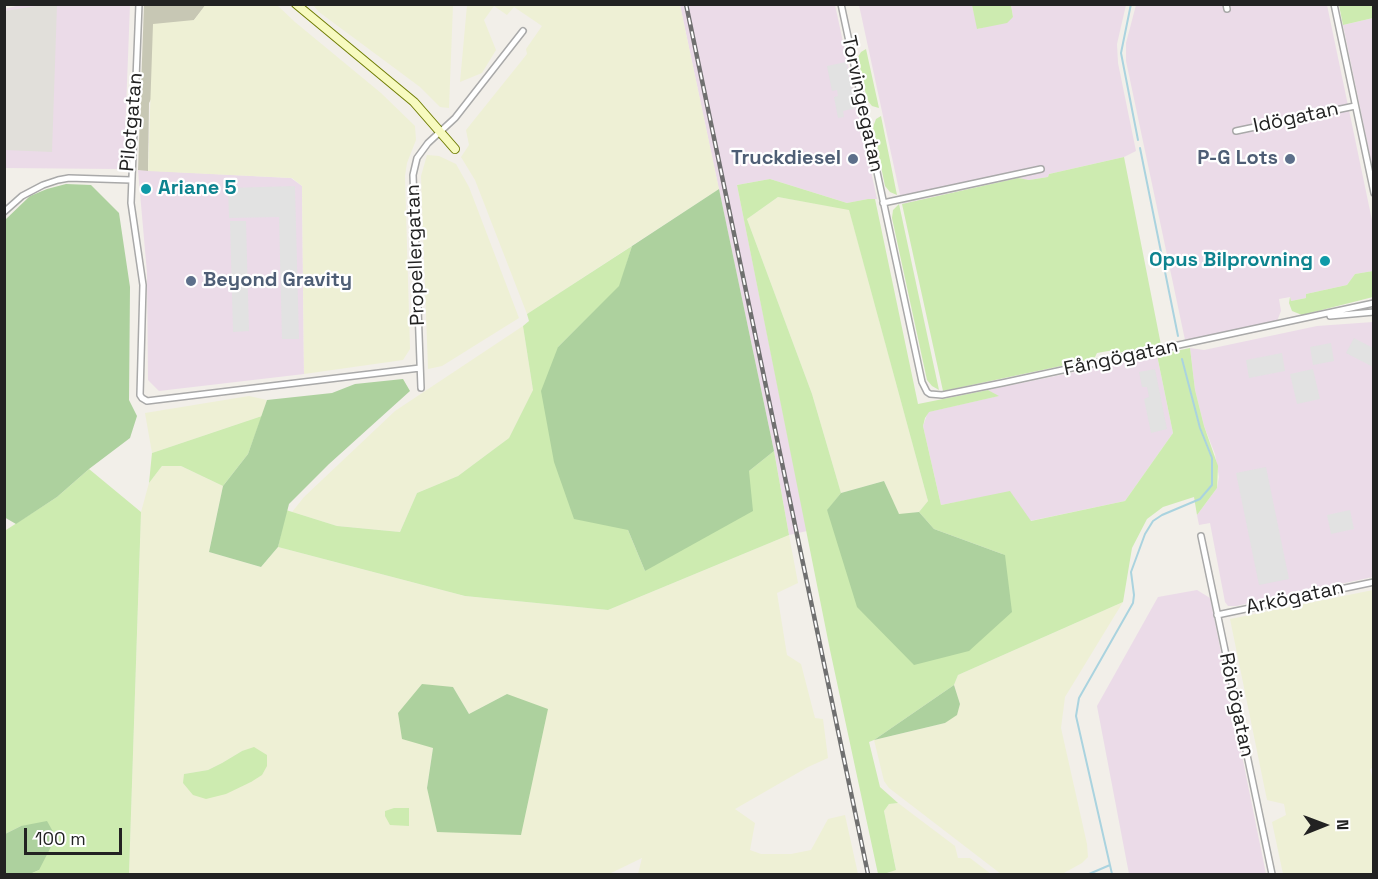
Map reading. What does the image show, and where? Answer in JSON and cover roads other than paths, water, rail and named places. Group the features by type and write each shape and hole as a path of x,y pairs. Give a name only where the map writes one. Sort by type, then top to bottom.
{"street":[{"name":"Pilotgatan","path":"4,212 22,196 58,180 81,178 131,180 139,4"},
{"path":"296,4 397,87 455,149"},
{"name":"Torvingegatan","path":"841,4 922,382 927,392"},
{"name":"Idögatan","path":"1334,4 1374,193"},
{"name":"Propellergatan","path":"421,388 413,175 417,158 428,143 455,118 523,31"},
{"name":"Idögatan","path":"1236,131 1355,106"},
{"path":"883,203 1041,169"},
{"path":"131,180 133,219 143,285 140,395 144,400 420,368"},
{"name":"Fångögatan","path":"927,392 942,395 1317,317 1374,303"},
{"name":"Fångögatan","path":"1317,317 1374,312"},
{"name":"Rönögatan","path":"1201,536 1272,874"},
{"name":"Arkögatan","path":"1217,615 1374,582"}],"waterway":[{"path":"1131,4 1121,53 1138,140"},
{"path":"1140,148 1178,336"},
{"path":"1112,874 1076,716 1079,698 1133,603 1131,572 1145,534 1153,521 1200,499 1212,485 1212,458 1200,428 1182,359"},
{"path":"1089,874 1110,865"}],"railway":[{"path":"686,4 868,874"}],"place":[{"name":"Truckdiesel","path":"853,159"},
{"name":"P-G Lots","path":"1290,159"},
{"name":"Ariane 5","path":"146,189"},
{"name":"Opus Bilprovning","path":"1325,261"},
{"name":"Beyond Gravity","path":"191,281"}]}
